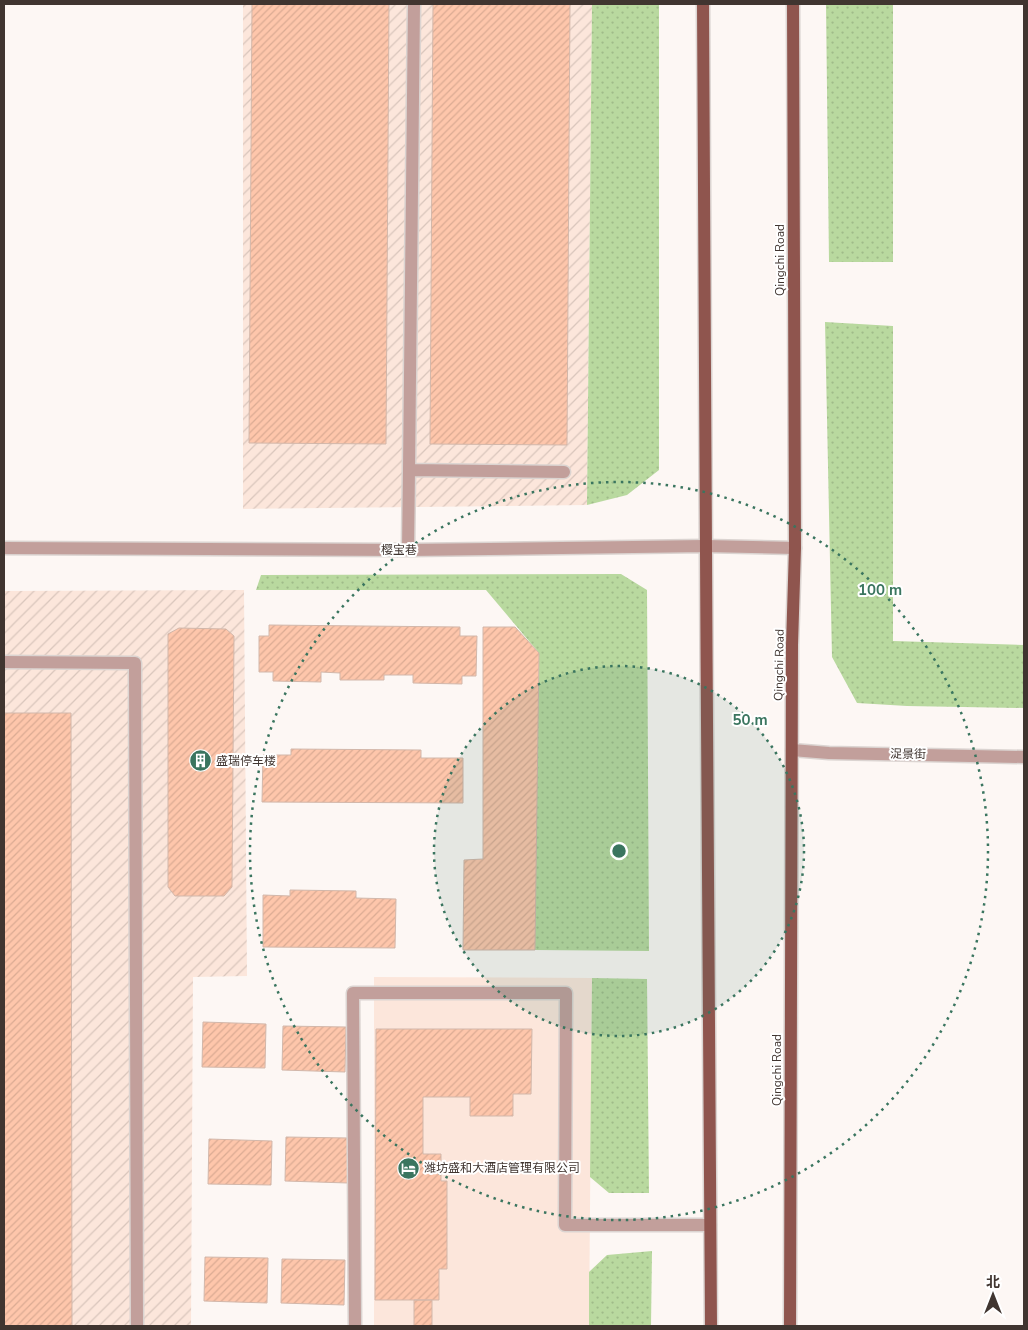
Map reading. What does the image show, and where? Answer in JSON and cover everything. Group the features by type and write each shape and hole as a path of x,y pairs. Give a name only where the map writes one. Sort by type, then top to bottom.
{"main road":[{"path":"704,4 704,414 711,1326"},
{"name":"Qingchi Road","path":"790,1326 792,645 795,548 793,4"}],"street":[{"path":"408,550 414,4"},
{"path":"409,470 564,472"},
{"name":"樱宝巷","path":"4,548 408,550 706,546 795,548"},
{"path":"4,662 135,663 137,1326"},
{"name":"浞景街","path":"792,750 828,753 1024,756"},
{"path":"355,1326 353,994 566,993 565,1225 710,1225"}],"shaded area":[{"path":"243,4 592,4 587,505 243,509"},
{"path":"244,590 247,976 193,977 191,1326 4,1326 4,591"},
{"path":"374,977 592,978 589,1326 374,1326"}],"green space":[{"path":"592,4 659,4 659,470 627,495 587,505"},
{"path":"826,4 893,4 893,262 829,262"},
{"path":"825,322 893,326 893,641 1024,645 1024,708 907,706 857,703 832,657"},
{"path":"621,574 647,590 649,951 534,950 539,653 486,590 256,590 261,575"},
{"path":"592,978 647,979 649,1193 609,1193 590,1177"},
{"path":"652,1251 651,1326 589,1326 589,1272 607,1255"}],"building":[{"path":"252,4 389,4 386,444 249,443"},
{"path":"433,4 570,4 567,445 430,444"},
{"path":"269,625 460,627 460,636 477,636 476,676 462,676 462,684 413,683 413,675 384,675 384,680 340,680 340,673 321,672 321,682 273,681 273,672 259,672 259,636 269,636"},
{"path":"483,627 515,627 539,653 535,950 463,950 464,860 483,859"},
{"name":"盛瑞停车楼","path":"179,628 226,629 234,636 232,887 224,896 175,896 168,887 168,634"},
{"path":"4,713 71,713 72,1326 4,1326"},
{"path":"291,749 421,750 421,758 463,758 463,803 262,802 263,755 291,755"},
{"path":"290,890 356,891 356,898 396,899 395,948 263,947 263,895 290,896"},
{"path":"203,1022 266,1024 265,1068 202,1067"},
{"path":"283,1026 346,1027 345,1072 282,1070"},
{"name":"潍坊盛和大酒店管理有限公司","path":"376,1029 532,1029 531,1094 513,1094 513,1116 470,1116 470,1097 423,1097 423,1154 441,1154 441,1181 447,1181 447,1269 439,1269 439,1300 375,1300"},
{"path":"286,1137 349,1138 348,1183 285,1181"},
{"path":"209,1139 272,1141 271,1185 208,1184"},
{"path":"205,1257 268,1258 267,1303 204,1301"},
{"path":"282,1259 345,1260 344,1305 281,1303"},
{"path":"414,1300 432,1300 432,1326 414,1326"}],"place":[{"name":"盛瑞停车楼","path":"200,761"},
{"name":"潍坊盛和大酒店管理有限公司","path":"408,1168"}]}
